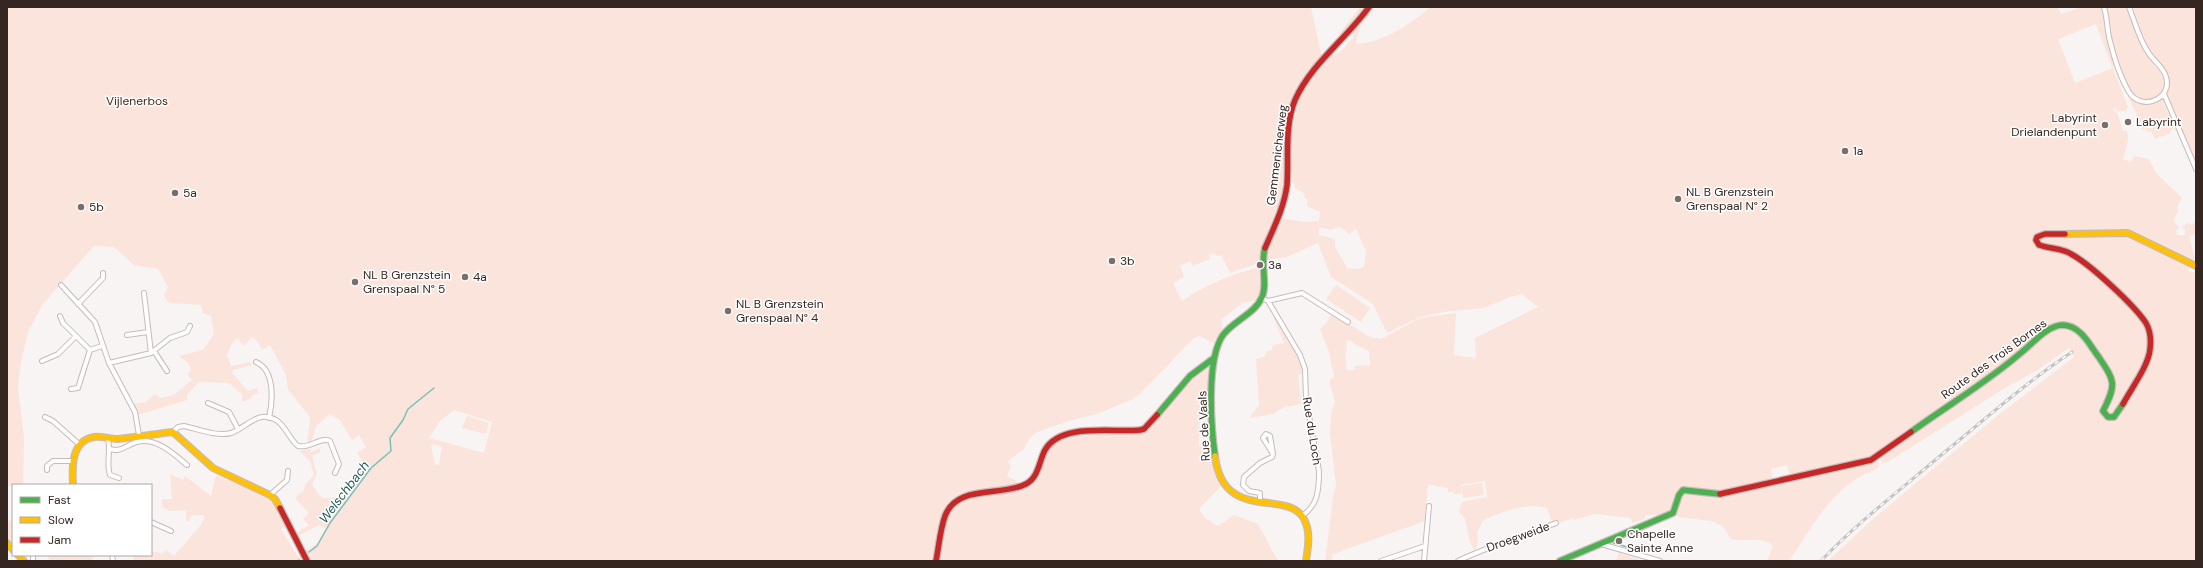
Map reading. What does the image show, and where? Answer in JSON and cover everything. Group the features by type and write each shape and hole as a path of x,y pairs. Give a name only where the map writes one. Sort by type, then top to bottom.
{"street":[{"name":"Gemmenicherweg","path":"1262,298 1264,288 1262,268 1263,256 1285,197 1288,135 1296,100 1309,77 1369,7"},
{"path":"2104,7 2110,42 2129,92 2138,100 2146,102 2155,100 2164,94 2167,86 2166,75 2145,49 2129,7"},
{"path":"2164,94 2196,169"},
{"name":"Route des Trois Bornes","path":"1560,561 1673,513 1676,509 1678,495 1683,490 1707,494 1727,493 1846,467 1871,460 2017,357 2048,330 2061,325 2072,326 2082,334 2110,371 2114,380 2113,388 2103,411 2108,417 2114,417 2149,356 2151,341 2149,330 2141,317 2079,258 2061,250 2039,245 2036,240 2037,237 2045,234 2128,233 2196,266"},
{"path":"78,304 103,278 103,273"},
{"path":"61,285 95,322 109,363 135,412 139,435"},
{"path":"144,293 148,332 152,352 167,371"},
{"path":"1262,298 1268,301 1302,293 1348,322"},
{"name":"Rue de Vaals","path":"1262,298 1257,305 1222,336 1217,345 1214,358 1212,434 1218,472 1224,485 1233,494 1244,500 1288,506 1302,516"},
{"name":"Rue du Loch","path":"1268,301 1300,356 1305,369 1306,399 1319,471 1319,483 1316,502 1302,516"},
{"path":"60,316 63,323 90,350"},
{"path":"109,363 152,352 170,338 187,332 190,326"},
{"path":"127,335 148,332"},
{"path":"42,361 58,354 76,336"},
{"path":"90,350 102,346"},
{"path":"71,389 78,388 90,350"},
{"path":"936,561 942,525 950,506 954,501 966,496 999,492 1030,481 1036,473 1045,449 1051,442 1063,436 1094,431 1144,429 1190,376 1214,358"},
{"path":"256,362 264,367 270,383 272,396 269,418"},
{"path":"208,403 229,412 238,429"},
{"path":"45,417 53,421 80,445"},
{"path":"73,484 72,461 80,445 95,437 108,439 173,432 182,426 222,434 231,433 254,419 269,418 280,423 298,446 310,446 324,440 330,441 339,464 335,473"},
{"path":"173,432 213,468 270,495 275,499 307,561"},
{"path":"108,439 110,449 110,475 119,478"},
{"path":"110,449 117,450 137,442 153,442 165,448 187,465"},
{"path":"1260,502 1260,493 1249,491 1243,485 1244,477 1260,464 1271,458 1273,454"},
{"path":"47,470 47,466 50,462 72,461"},
{"path":"270,495 286,480 288,471"},
{"path":"1424,561 1429,506"},
{"path":"1302,516 1308,530 1306,561"},
{"path":"152,522 171,531"},
{"name":"Droegweide","path":"1458,561 1483,549 1516,539 1556,523"},
{"path":"1600,543 1660,561"},
{"path":"1382,561 1425,546"}],"green space":[{"name":"Vijlenerbos","path":"7,7 1311,7 1322,58 1288,114 1281,202 1265,240 1259,263 1230,273 1221,255 1217,256 1215,253 1209,255 1210,259 1193,266 1190,261 1180,266 1184,277 1173,283 1182,301 1219,281 1259,267 1261,289 1257,300 1242,303 1222,319 1222,330 1213,343 1199,336 1194,338 1141,393 1131,400 1097,414 1068,421 1037,432 1029,439 1024,449 1008,461 1011,466 1007,476 1017,481 1018,485 973,494 950,503 934,561 134,561 133,556 152,556 152,551 164,553 166,550 174,556 202,524 205,515 192,515 189,521 186,521 186,510 170,511 162,507 162,499 172,499 170,474 183,480 185,476 211,496 216,475 267,496 275,505 286,527 281,529 298,557 316,544 326,528 319,525 300,535 298,541 295,534 309,525 303,519 309,513 295,498 304,490 305,485 314,475 310,461 300,451 310,449 311,452 320,448 320,452 312,456 317,474 312,485 322,498 335,498 358,478 355,475 366,467 357,453 366,447 359,435 352,440 340,420 330,414 316,426 311,444 307,445 310,417 288,390 286,375 270,345 262,350 257,341 252,337 244,346 237,338 231,345 227,355 231,366 250,362 252,365 233,370 232,373 248,391 257,388 258,393 251,396 252,398 242,402 242,394 229,383 199,382 187,395 187,400 138,415 133,404 146,402 155,394 160,398 174,395 192,380 187,374 191,370 188,363 179,356 203,350 214,334 211,316 203,313 201,305 169,303 164,295 168,287 158,269 134,265 114,247 94,246 43,304 28,332 21,362 18,387 24,438 23,484 12,484 12,486 7,486","holes":["454,410 492,422 484,453 429,438 440,421","433,444 442,447 439,465 435,464 431,446"]},
{"path":"1360,7 1365,7 1339,39 1340,33"},
{"path":"1373,7 1375,7 1362,23 1355,44 1366,43 1396,32 1431,7 2058,7 2061,14 2082,7 2196,7 2196,165 2167,97 2164,103 2174,129 2170,131 2171,133 2155,139 2151,131 2147,132 2145,128 2142,130 2136,115 2137,113 2134,110 2116,65 2112,67 2096,24 2058,39 2075,83 2113,68 2128,107 2126,111 2117,111 2115,107 2113,109 2118,115 2123,131 2127,131 2128,135 2128,142 2123,160 2132,161 2134,156 2149,159 2156,173 2182,198 2177,208 2178,213 2174,218 2175,223 2179,227 2176,231 2177,235 2185,235 2185,230 2182,227 2187,223 2192,225 2195,222 2196,234 2189,236 2196,263 2184,258 2189,264 2189,271 2196,273 2196,561 1828,561 1874,518 1996,417 2074,357 2069,348 2036,371 2005,388 1886,463 1881,461 1877,453 1860,462 1790,477 1787,465 1771,469 1773,481 1738,489 1704,491 1683,487 1677,491 1673,509 1660,515 1646,515 1644,519 1632,523 1631,518 1595,514 1574,520 1573,518 1553,525 1547,508 1539,506 1523,507 1505,511 1483,521 1477,533 1478,543 1475,551 1470,542 1465,519 1459,512 1462,502 1487,497 1485,481 1461,485 1461,494 1454,494 1454,492 1448,492 1448,488 1428,484 1425,521 1344,550 1332,555 1333,561 1325,561 1333,497 1336,485 1330,433 1331,413 1335,402 1329,380 1334,377 1329,352 1320,329 1332,314 1370,337 1381,339 1420,318 1456,313 1454,355 1476,358 1475,338 1538,307 1522,294 1510,297 1484,308 1442,312 1420,317 1387,333 1373,304 1331,277 1318,243 1287,257 1264,260 1272,236 1281,218 1304,222 1319,221 1320,212 1307,206 1308,200 1304,197 1305,194 1295,188 1295,184 1289,182 1291,134 1299,100 1308,84 1331,56 1340,52 1353,38 1354,30","holes":["1319,227 1331,230 1340,227 1349,234 1356,229 1366,251 1364,267 1356,269 1347,268 1335,247 1335,239 1319,235","1350,340 1354,344 1369,351 1370,365 1355,366 1355,370 1347,370 1345,352 1347,351 1346,341"]},
{"path":"1336,285 1370,308 1361,322 1326,299"},
{"path":"1274,312 1299,358 1304,373 1298,375 1301,404 1284,407 1273,414 1249,418 1259,405 1256,359 1264,357 1267,351 1271,351 1273,345 1284,343 1274,319"},
{"path":"1209,363 1208,410 1200,414 1199,446 1210,449 1214,473 1221,486 1199,509 1205,518 1218,526 1234,515 1258,524 1278,561 936,561 945,519 957,500 1031,482 1040,460 1047,449 1056,442 1067,437 1095,431 1149,427 1191,377"},
{"path":"467,416 489,423 486,434 462,428"},
{"path":"1874,460 1879,463 1878,468 1847,485 1828,504 1789,561 1767,561 1773,546 1768,543 1758,540 1731,539 1723,526 1711,521 1678,517 1676,514 1682,493 1715,493 1764,486 1844,471"},
{"path":"1482,483 1484,495 1463,498 1461,486"},
{"path":"12,520 12,545 7,540 7,521"},
{"path":"1619,553 1638,559 1638,561 1616,561"},
{"path":"93,556 92,561 51,561 47,557"}],"waterway":[{"name":"Welschbach","path":"309,552 317,546 330,523 371,468 391,451 390,438 403,420 408,409 434,388"},
{"path":"1611,542 1627,547"}],"railway":[{"path":"1821,561 1864,520 1940,456 2021,389 2072,352"}],"traffic: fast":[{"path":"1215,456 1211,411 1214,360 1223,335 1249,313 1259,303 1262,297 1264,292 1263,261 1265,248"},
{"path":"1911,432 1996,373 2047,331 2063,325 2075,329 2084,336 2104,364 2111,377 2111,395 2103,411 2108,417 2114,417 2123,404"},
{"path":"1157,415 1190,376 1214,358"},
{"path":"1560,561 1673,513 1679,495 1683,490 1720,494"}],"traffic: slow":[{"path":"2065,234 2128,233 2196,266"},
{"path":"73,484 74,456 77,449 86,439 94,437 118,439 173,432 213,468 270,495 275,499 280,508"},
{"path":"1215,456 1220,477 1230,490 1242,498 1284,506 1296,510 1304,519 1308,529 1306,561"},
{"path":"7,543 12,549"},
{"path":"19,556 24,561"}],"traffic: jam":[{"path":"1265,248 1284,202 1286,193 1288,131 1289,121 1295,100 1302,87 1319,63 1360,19 1369,7"},
{"path":"2065,234 2045,234 2037,237 2036,240 2039,245 2067,252 2089,266 2132,306 2146,323 2150,336 2149,355 2143,369 2123,404"},
{"path":"936,561 943,521 951,506 959,499 969,495 1016,488 1026,484 1034,477 1045,450 1053,441 1063,435 1075,432 1103,430 1140,430 1144,429 1157,415"},
{"path":"1720,494 1871,460 1911,432"},
{"path":"280,508 307,561"}],"place":[{"name":"Labyrint","path":"2128,122"},
{"name":"Labyrint Drielandenpunt","path":"2105,125"},
{"name":"1a","path":"1845,151"},
{"name":"5a","path":"175,193"},
{"name":"NL B Grenzstein Grenspaal N° 2","path":"1678,199"},
{"name":"5b","path":"81,207"},
{"name":"3b","path":"1112,261"},
{"name":"3a","path":"1260,265"},
{"name":"4a","path":"465,277"},
{"name":"NL B Grenzstein Grenspaal N° 5","path":"355,282"},
{"name":"NL B Grenzstein Grenspaal N° 4","path":"728,311"},
{"name":"Chapelle Sainte Anne","path":"1619,541"}]}
